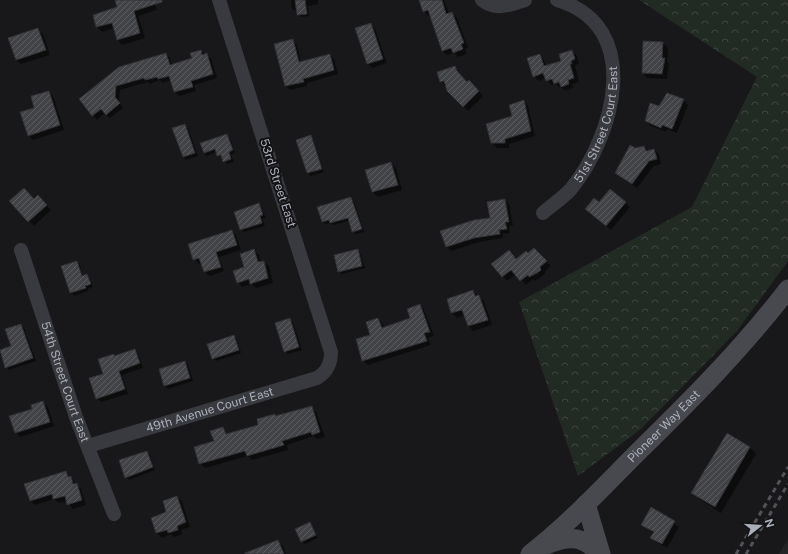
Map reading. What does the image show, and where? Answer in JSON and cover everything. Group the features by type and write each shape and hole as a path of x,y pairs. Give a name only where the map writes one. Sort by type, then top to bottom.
{"main road":[{"name":"Pioneer Way East","path":"533,552 586,504 741,348 788,288"},
{"path":"586,504 600,554"},
{"path":"533,552 551,543 575,538 588,543 600,554"}],"street":[{"name":"53rd Street East","path":"219,0 331,352 331,360 328,367"},
{"path":"482,0 487,4 500,7 525,0"},
{"name":"51st Street Court East","path":"543,212 570,189 590,158 600,139 614,88 614,66 612,56 602,32 593,20 579,9 557,0"},
{"name":"54th Street Court East","path":"20,250 76,417 114,514"},
{"name":"49th Avenue Court East","path":"88,446 317,378 323,374 328,367"}],"shaded area":[{"path":"788,539 788,554 779,554"}],"green space":[{"path":"639,0 788,0 788,261 737,331 641,429 578,476 519,302 692,207 757,77"}],"building":[{"path":"115,0 162,0 162,2 134,11 140,33 117,40 112,23 96,27 93,15 117,7"},
{"path":"295,0 305,0 307,14 297,15"},
{"path":"419,0 442,0 446,14 452,12 464,43 461,44 463,49 453,53 451,48 442,51 428,10 423,12"},
{"path":"371,23 383,59 367,64 355,28"},
{"path":"38,28 46,50 16,60 8,38"},
{"path":"293,39 299,62 330,54 334,70 303,79 304,82 285,86 274,44"},
{"path":"643,41 663,42 662,58 665,58 662,74 642,73"},
{"path":"201,50 202,55 207,53 213,74 191,81 193,87 174,92 169,76 158,79 157,77 145,80 144,78 116,86 115,97 120,103 106,115 101,109 92,116 79,99 119,67 166,53 170,65 192,58 190,53"},
{"path":"572,50 575,59 571,61 572,64 570,64 574,78 568,80 569,84 561,87 559,82 554,84 552,79 546,81 543,73 533,77 527,58 540,54 544,66 561,61 559,54"},
{"path":"455,66 457,71 467,82 469,80 479,91 463,107 447,91 444,81 440,82 437,72"},
{"path":"49,91 60,125 28,136 20,112 34,108 31,96"},
{"path":"667,93 684,99 672,129 662,125 661,128 645,121 650,103 659,106"},
{"path":"524,100 531,131 505,139 505,143 491,143 486,124 512,116 509,105"},
{"path":"185,124 195,153 183,157 172,128"},
{"path":"227,134 233,150 229,152 231,159 223,162 221,155 217,156 215,149 204,153 200,143"},
{"path":"311,135 322,169 307,173 296,140"},
{"path":"630,145 635,148 644,146 646,151 654,149 657,159 649,161 632,184 615,173"},
{"path":"391,162 398,185 372,192 365,170"},
{"path":"24,188 34,199 38,195 47,205 28,222 9,201"},
{"path":"610,189 626,202 606,226 585,209 594,198 599,202"},
{"path":"351,197 362,229 352,232 348,218 330,223 329,220 322,222 317,207"},
{"path":"505,199 509,222 505,222 507,229 499,230 500,234 474,238 446,247 440,231 474,220 490,218 487,202"},
{"path":"259,203 263,215 260,216 262,223 240,230 234,212"},
{"path":"232,230 237,245 216,252 221,267 204,272 199,258 193,260 188,244"},
{"path":"534,248 547,261 540,267 541,270 537,273 529,277 528,275 520,281 511,270 502,277 491,264 509,250 516,259 526,251 528,253"},
{"path":"254,249 258,262 264,261 268,278 250,284 249,279 237,283 233,271 244,267 240,254"},
{"path":"358,249 362,266 338,272 334,255"},
{"path":"77,261 82,276 87,274 91,284 85,286 86,288 70,293 61,266"},
{"path":"473,290 475,296 479,295 488,320 468,326 462,310 451,313 447,299"},
{"path":"420,304 430,332 424,333 427,341 362,361 356,339 370,335 366,322 378,318 382,328 410,318 407,309"},
{"path":"290,318 299,347 284,352 275,323"},
{"path":"21,324 33,358 5,368 0,350 11,346 5,329"},
{"path":"234,335 239,350 212,359 207,344"},
{"path":"135,349 140,363 119,371 125,389 96,399 89,378 103,374 98,359 114,354 114,356"},
{"path":"185,361 190,378 164,386 159,369"},
{"path":"43,401 50,422 15,433 9,416 32,409 31,405"},
{"path":"312,406 320,432 312,435 311,432 282,441 284,445 247,456 245,451 199,464 194,447 214,441 210,431 223,427 226,434 258,425 257,419 275,414 275,416"},
{"path":"727,433 750,447 715,507 691,493"},
{"path":"147,451 153,467 125,478 119,460"},
{"path":"66,471 68,477 71,476 73,484 77,483 82,500 67,505 65,496 53,499 52,494 30,501 24,484"},
{"path":"177,496 186,522 177,526 178,530 168,533 167,530 156,533 151,518 166,512 163,501"},
{"path":"651,507 675,521 662,544 650,538 654,532 641,525"},
{"path":"310,522 316,535 301,542 295,529"},
{"path":"278,540 284,554 245,554 245,553"}],"railway":[{"path":"736,554 788,467"},
{"path":"746,554 788,484"}]}
